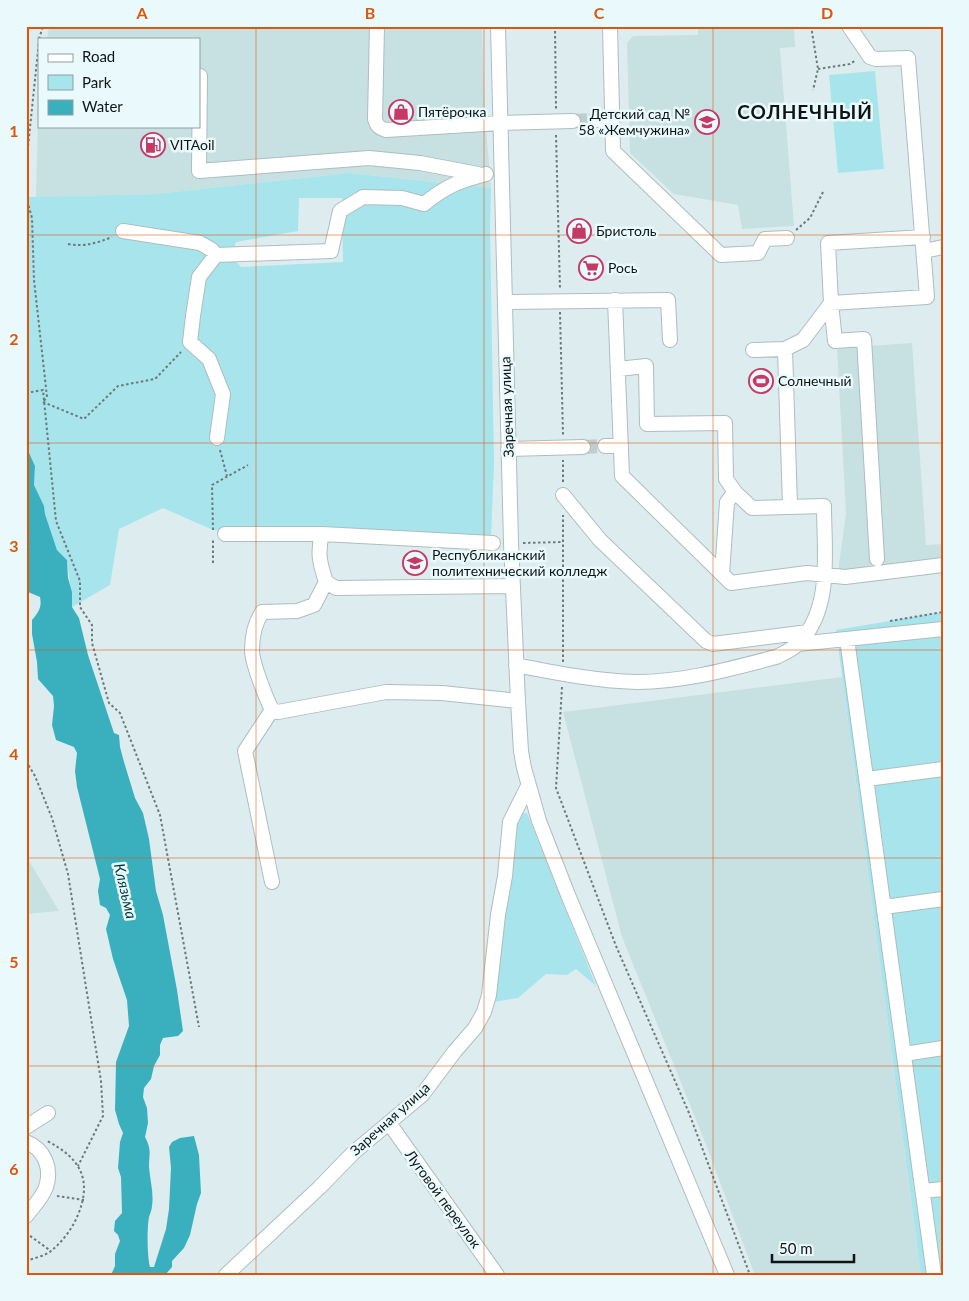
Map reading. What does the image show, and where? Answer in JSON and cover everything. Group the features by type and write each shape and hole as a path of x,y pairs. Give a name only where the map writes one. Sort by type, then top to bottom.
{"street":[{"path":"377,26 375,119 380,128 386,130 573,121"},
{"name":"Заречная улица","path":"498,26 508,449 521,750 528,786 539,821 568,895 727,1275"},
{"path":"610,26 613,152 722,255 758,253 766,239 788,238"},
{"path":"753,350 785,349 803,340 832,303 927,297 908,58 876,60 870,57 850,27"},
{"path":"595,120 612,119"},
{"path":"199,128 199,171 370,158 420,163 486,174"},
{"path":"216,255 331,251 340,211 363,197 402,198 424,204 441,190 460,181 486,174 502,173"},
{"path":"123,231 200,243 212,250 216,255"},
{"path":"877,558 864,339 835,341 828,243 923,236"},
{"path":"924,251 943,247"},
{"path":"216,255 199,277 190,342 209,359 223,394 218,438"},
{"path":"615,300 622,476 731,583 807,573 845,577 943,566"},
{"path":"504,302 668,300 670,340"},
{"path":"785,349 790,506"},
{"path":"516,665 562,674 621,681 670,680 703,674 776,657 798,644 808,632 820,608 824,574 824,506 752,508 735,492 726,480 725,423 647,424 646,366 618,369"},
{"path":"605,446 620,446"},
{"path":"508,449 582,447"},
{"path":"722,574 727,502 735,492"},
{"path":"563,495 600,540 706,641 713,644 808,632"},
{"path":"225,534 322,534 493,543"},
{"path":"322,534 318,548 321,566 326,582 336,588 513,586"},
{"path":"326,582 314,605 296,611 262,612 256,622 251,651 265,697 272,710 278,712 386,692 442,693 518,701"},
{"path":"798,644 943,629"},
{"path":"848,639 934,1275"},
{"path":"272,710 245,751 272,882"},
{"path":"867,779 943,769"},
{"name":"Заречная улица","path":"226,1275 320,1187 353,1153 422,1095 475,1028 484,1012 493,967 510,822 528,786"},
{"path":"884,908 943,899"},
{"path":"904,1054 943,1048"},
{"path":"26,1127 48,1113"},
{"name":"Луговой переулок","path":"389,1123 497,1275"},
{"path":"26,1142 34,1145 46,1159 48,1169 46,1188 26,1216"},
{"path":"923,1191 943,1188"}],"path":[{"path":"812,26 818,68 813,90"},
{"path":"26,166 38,50"},
{"path":"818,68 850,64 866,52"},
{"path":"788,238 791,231 798,229 810,218 823,192"},
{"path":"26,196 32,218 34,280 48,397 43,402"},
{"path":"558,226 560,301"},
{"path":"68,244 81,246 97,243 123,231"},
{"path":"43,402 84,420 118,386 155,379 190,342"},
{"path":"26,393 43,390 56,521 80,581 80,607 92,625 92,643 109,702 120,713 160,815 199,1027"},
{"path":"218,438 227,476"},
{"path":"213,563 212,484 248,465"},
{"path":"516,543 563,542"},
{"path":"562,674 556,788 616,946 688,1113 750,1275"},
{"path":"26,761 35,776 52,818 68,874 101,1081 103,1116 78,1166"},
{"path":"26,1261 51,1251 72,1228 84,1200 84,1180 78,1166 61,1148 43,1139"},
{"path":"42,1194 84,1200"},
{"path":"26,1233 51,1251"}],"shaded area":[{"path":"49,26 482,26 485,115 491,188 349,173 155,194 36,197 38,120 38,128 200,128 200,38 47,38"},
{"name":"Детский сад № 58 «Жемчужина»","path":"698,26 794,26 795,47 780,48 794,226 742,229 738,205 674,194 630,153 627,43 633,36 698,35"},
{"path":"912,343 926,545 943,544 943,557 839,575 846,514 837,348"},
{"path":"842,677 921,1275 755,1275 703,1137 622,937 563,712"},
{"path":"26,856 59,911 26,914"}],"green space":[{"path":"875,71 884,169 838,173 829,75"},
{"path":"349,173 491,188 494,465 491,536 213,530 163,508 119,529 110,585 72,607 67,560 57,550 44,506 34,485 35,466 26,446 26,197 155,194","holes":["299,198 342,198 343,262 241,267 231,256 236,242 298,231"]},
{"path":"943,612 943,1275 921,1275 836,630"},
{"path":"520,813 527,813 596,986 576,969 567,975 546,974 518,998 493,1002 515,822"}],"water":[{"name":"Клязьма","path":"26,446 35,466 34,485 44,506 57,550 67,560 68,578 72,592 72,607 79,618 88,655 114,733 119,735 120,747 135,798 143,813 149,839 156,891 163,915 177,990 183,1031 178,1036 163,1038 160,1045 160,1055 154,1066 151,1079 144,1088 143,1097 147,1108 148,1123 145,1137 149,1149 149,1167 153,1196 148,1222 148,1256 150,1267 154,1267 166,1229 171,1168 169,1147 172,1142 180,1138 194,1136 199,1155 201,1193 190,1235 184,1248 172,1261 172,1267 165,1275 111,1275 115,1266 115,1254 120,1241 114,1231 115,1221 122,1213 121,1177 118,1168 120,1142 123,1133 115,1110 116,1062 129,1026 127,1000 113,959 106,929 110,915 106,908 100,905 98,891 100,879 77,787 75,771 77,753 74,747 56,740 52,725 53,696 38,679 32,620 39,609 41,601 40,597 28,592 26,589"}],"tunnel":[{"path":"573,121 595,120"},
{"path":"583,447 605,446"}],"place":[{"name":"Пятёрочка","path":"401,112"},
{"name":"Детский сад № 58 «Жемчужина»","path":"707,122"},
{"name":"VITAoil","path":"153,145"},
{"name":"Бристоль","path":"579,231"},
{"name":"Рось","path":"591,268"},
{"name":"Солнечный","path":"761,381"},
{"name":"Республиканский политехнический колледж","path":"415,563"}],"district":[{"name":"СОЛНЕЧНЫЙ","path":"805,112"}]}
